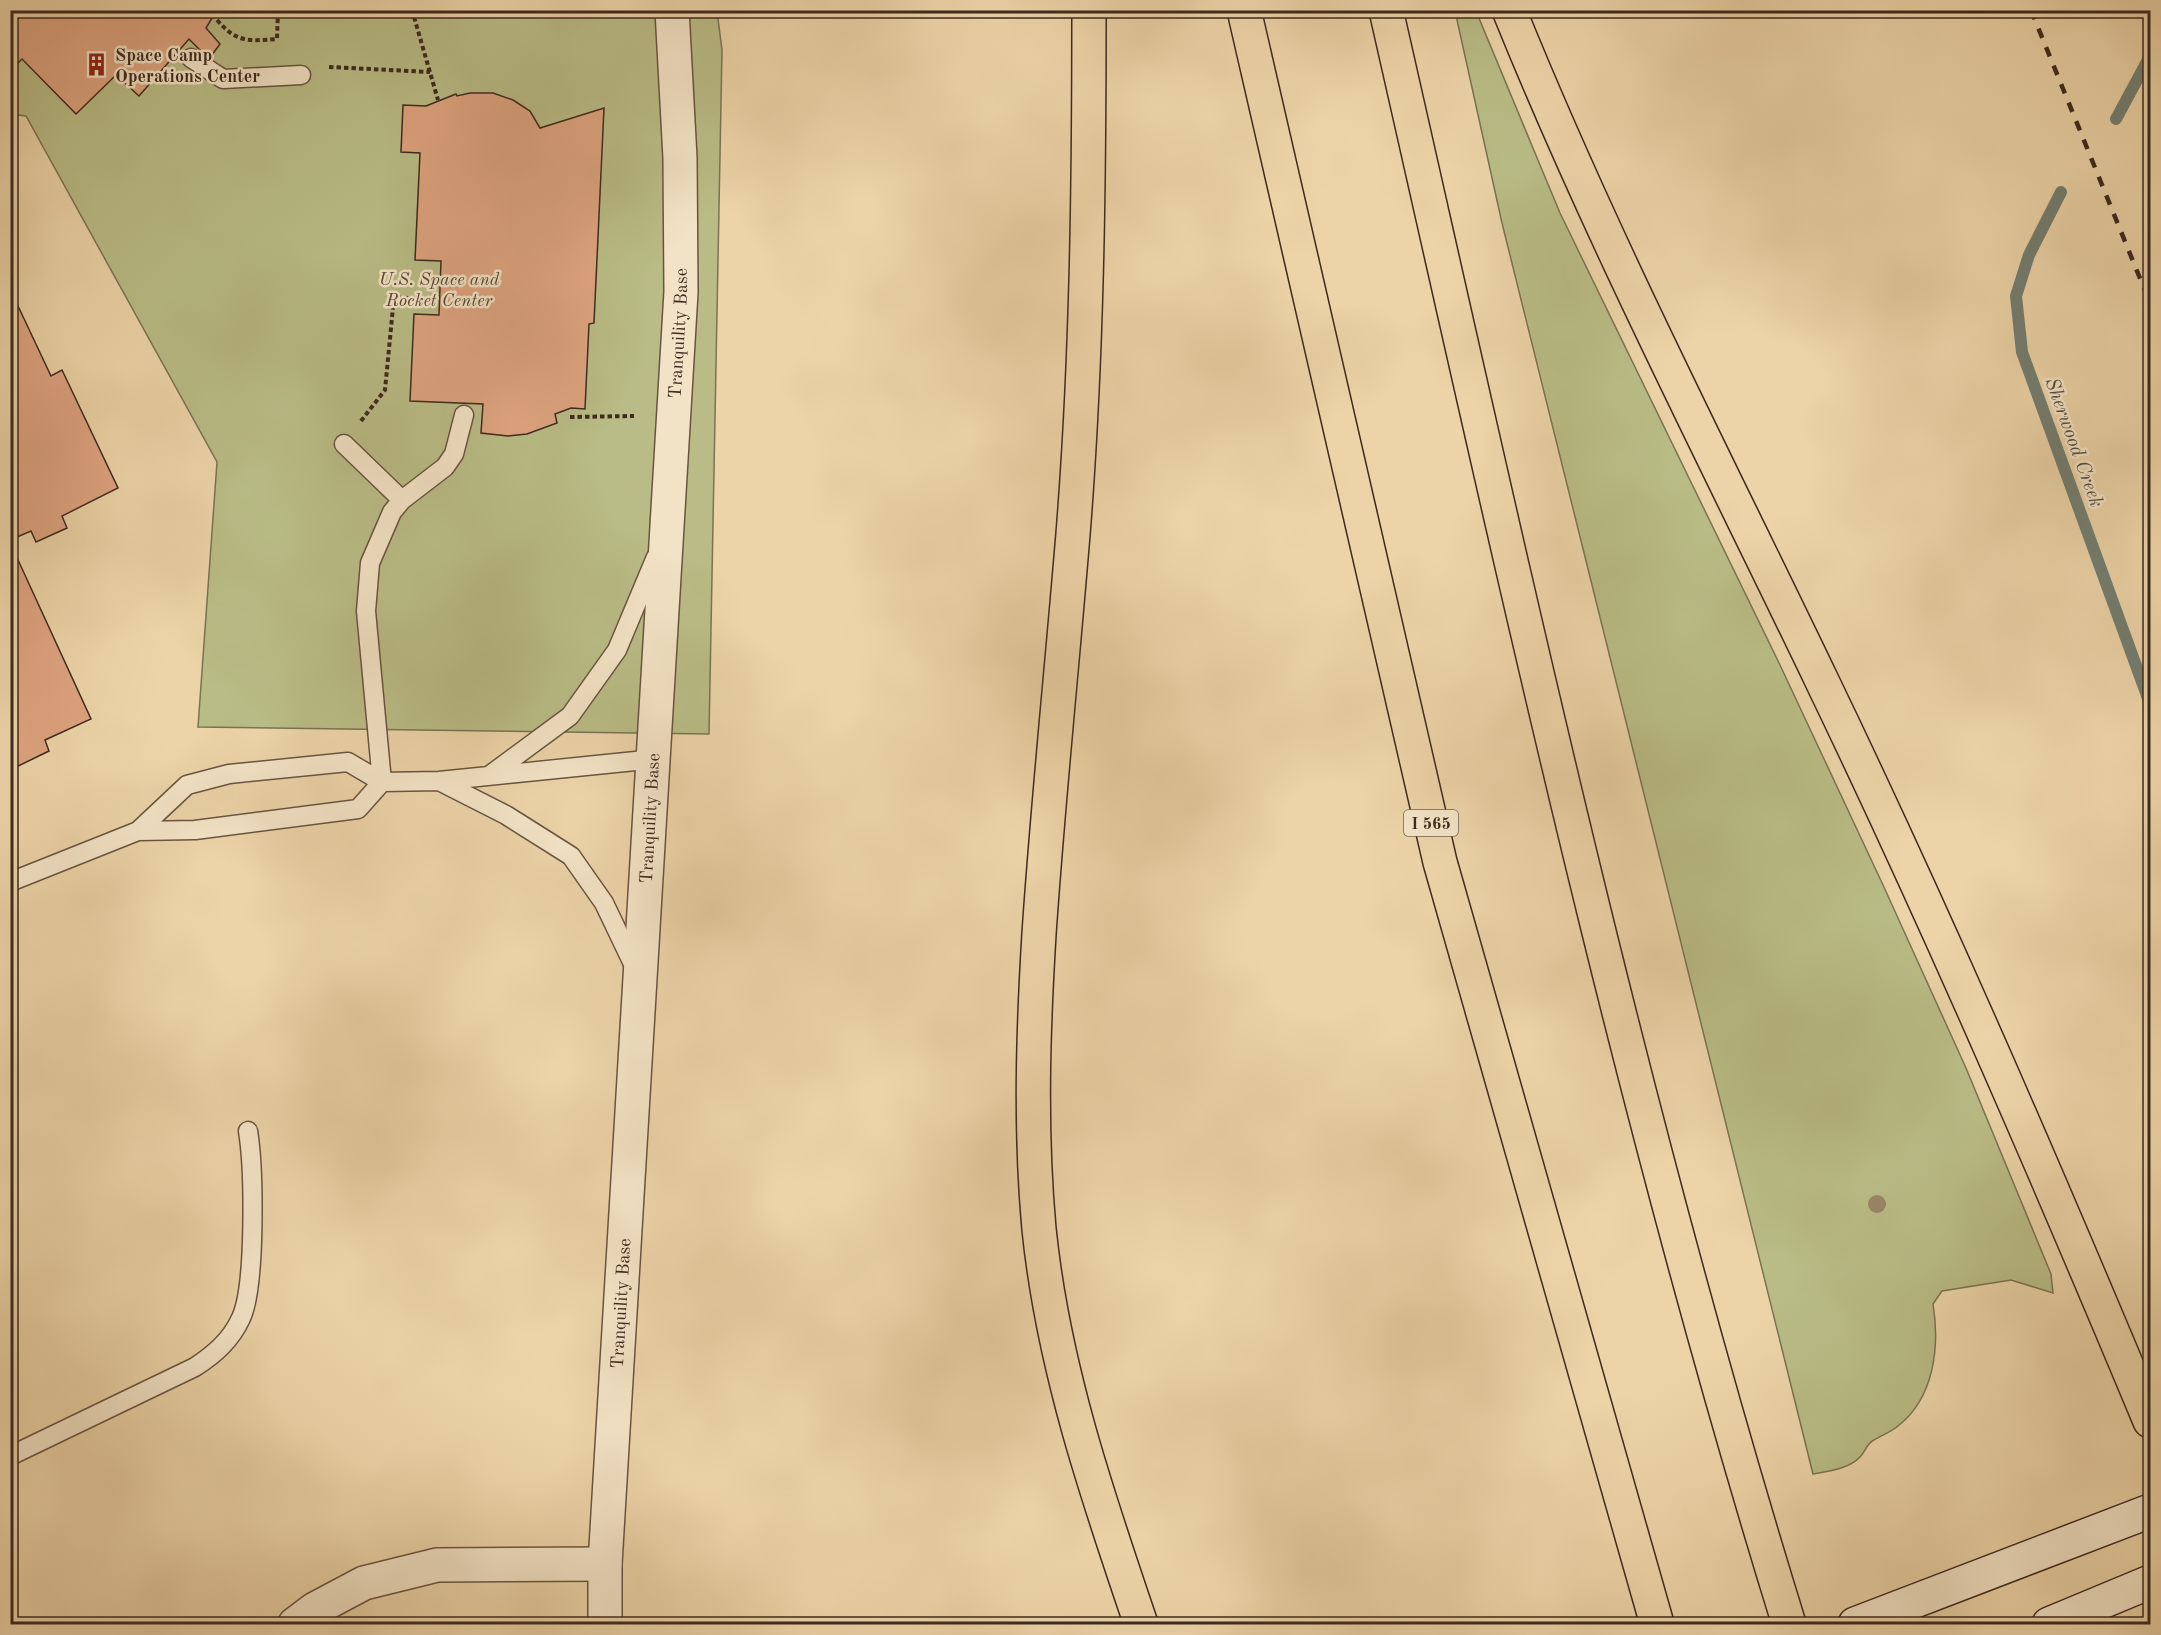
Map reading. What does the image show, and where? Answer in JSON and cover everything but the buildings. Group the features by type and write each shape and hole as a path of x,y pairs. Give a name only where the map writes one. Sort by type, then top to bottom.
{"highway":[{"path":"1089,10 1089,208 1082,404 1043,871 1032,1054 1032,1148 1052,1323 1076,1423 1141,1624"},
{"name":"I 565","path":"1244,10 1440,862 1657,1624"},
{"path":"1386,10 1531,648 1622,1021 1695,1301 1789,1624"},
{"path":"1509,10 1570,158 1632,293 1822,682 1948,951 2151,1421"},
{"path":"2115,1336 2151,1365"}],"street":[{"name":"Tranquility Base","path":"605,1624 605,1564 655,759 681,292 680,158 672,10"},
{"path":"1856,1624 1923,1596 2151,1511"},
{"path":"295,1624 315,1609 364,1583 438,1565 605,1564"},
{"path":"2049,1624 2151,1582"}],"lane":[{"path":"191,58 224,79 301,75"},
{"path":"10,882 138,831 195,830 358,809 382,782 366,611 366,585 370,563 392,512 402,500 445,467 454,454 464,415"},
{"path":"346,446 402,500"},
{"path":"489,776 570,716 617,650 668,531"},
{"path":"138,831 187,785 229,774 348,762 382,782 439,781 655,759"},
{"path":"439,781 506,815 571,856 604,903 641,981"},
{"path":"10,1456 195,1367 215,1354 229,1338 242,1316 249,1289 252,1157 248,1131"}],"path":[{"path":"217,20 231,36 254,40 278,39 278,10"},
{"path":"412,10 438,100"},
{"path":"328,67 430,72"},
{"path":"346,446 362,419 385,390 394,297 425,298"},
{"path":"570,417 634,416"}],"green space":[{"name":"U.S. Space and Rocket Center","path":"11,11 717,11 722,50 709,734 198,727 217,462 26,116 11,114"},
{"path":"1455,11 1476,11 1560,213 1780,665 1883,885 1966,1068 2051,1274 2053,1293 2011,1280 1942,1291 1933,1304 1936,1337 1932,1371 1920,1401 1898,1426 1872,1441 1855,1461 1838,1469 1813,1474 1502,223"}],"waterway":[{"name":"Sherwood Creek","path":"2116,119 2150,56"},
{"name":"Sherwood Creek","path":"2061,192 2029,255 2016,296 2022,352 2150,704"}],"railway":[{"path":"2031,10 2150,303"}],"place":[{"name":"Space Camp Operations Center","path":"97,65"}]}
